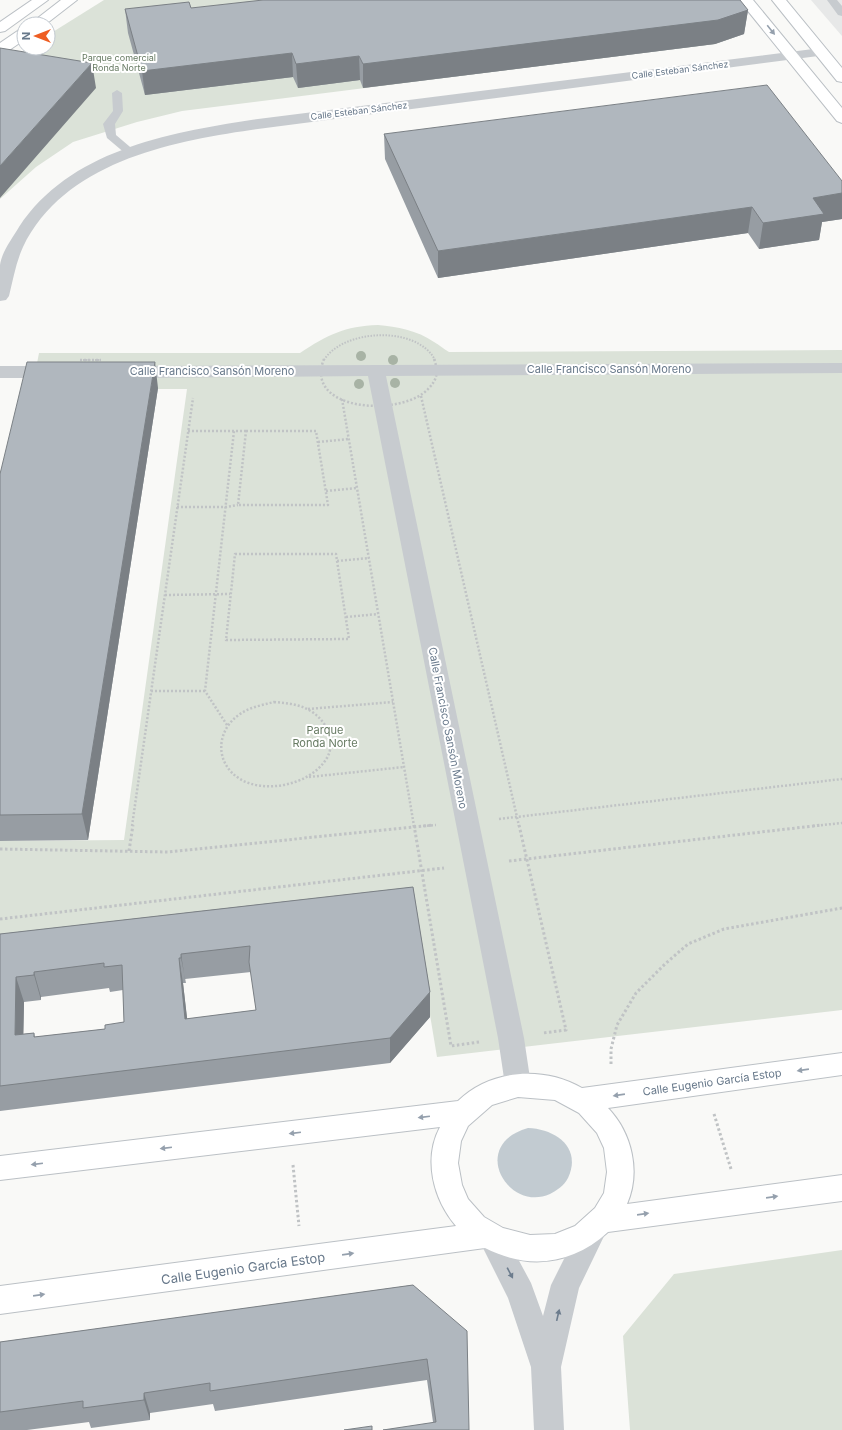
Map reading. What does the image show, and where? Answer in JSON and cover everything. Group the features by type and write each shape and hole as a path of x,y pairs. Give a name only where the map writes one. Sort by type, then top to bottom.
{"main road":[{"path":"0,28 41,0"},
{"path":"47,16 70,0"},
{"path":"746,0 842,118"},
{"path":"779,0 842,78"},
{"path":"0,50 16,39"},
{"name":"Calle Eugenio García Estop","path":"581,1100 842,1064"},
{"path":"518,1085 540,1085 562,1090 581,1100 603,1118 617,1142 622,1169 618,1196 598,1225 575,1241 555,1247 534,1249 512,1246 489,1237 462,1215 448,1190 443,1162 449,1135 463,1112 479,1099 497,1090 518,1085"},
{"path":"0,1168 463,1112"},
{"path":"598,1225 741,1202 842,1188"},
{"name":"Calle Eugenio García Estop","path":"0,1300 489,1237"}],"street":[{"name":"Calle Esteban Sánchez","path":"0,296 9,262 22,234 55,196 83,175 111,159 178,137 229,128 821,52"},
{"name":"Calle Francisco Sansón Moreno","path":"110,372 842,368"},
{"name":"Calle Francisco Sansón Moreno","path":"376,370 510,1038 518,1085"},
{"path":"0,372 71,372"},
{"path":"549,1430 546,1367 565,1284 598,1225"},
{"path":"489,1237 521,1293 546,1367"}],"lane":[{"path":"832,0 842,13"},
{"path":"117,94 118,111 110,124 111,136 130,152"}],"path":[{"path":"129,851 194,392"},
{"path":"421,396 566,1030"},
{"path":"342,399 451,1046"},
{"path":"177,507 328,505 316,431 188,431"},
{"path":"227,725 205,691 234,431"},
{"path":"238,505 246,431"},
{"path":"318,442 349,439"},
{"path":"326,491 357,488"},
{"path":"235,554 336,554 337,561 349,639 226,640 235,554"},
{"path":"337,561 369,558"},
{"path":"165,595 230,594"},
{"path":"346,617 378,614"},
{"path":"151,691 205,691"},
{"path":"274,702 292,704 308,709 320,717 328,729 331,741 328,755 321,767 308,777 293,784 274,787 255,785 238,778 226,767 220,754 220,739 227,725 239,714 256,706 274,702"},
{"path":"308,709 393,702"},
{"path":"308,777 404,767"},
{"path":"0,848 168,852 517,817 842,779"},
{"path":"0,919 842,823"},
{"path":"610,1096 611,1049 617,1026 636,993 665,964 688,944 724,929 842,908"},
{"path":"705,1083 741,1202"},
{"path":"291,1133 302,1260"}],"shaded area":[{"path":"811,0 842,0 842,36"},
{"path":"528,1128 538,1129 557,1136 569,1149 572,1158 568,1178 558,1189 550,1194 535,1197 520,1194 509,1186 501,1174 498,1161 500,1148 510,1136"}],"green space":[{"name":"Parque comercial Ronda Norte","path":"104,0 718,0 732,38 715,44 182,111 137,122 73,142 36,167 0,199 0,70 18,56 56,56 56,30"},
{"name":"Parque Ronda Norte","path":"378,325 400,328 414,332 438,344 449,352 842,350 842,1010 437,1057 413,913 0,960 0,841 124,840 187,389 32,389 39,353 300,353 328,336 356,327"},
{"path":"842,1250 842,1430 630,1430 623,1336 674,1274"}],"building":[{"path":"263,0 740,0 748,10 718,20 363,64 359,56 296,64 292,53 142,71 125,9 189,2 191,8"},
{"path":"0,48 16,51 16,56 49,56 92,63 0,166"},
{"path":"767,85 842,181 842,193 813,198 824,214 763,223 752,207 438,251 384,134"},
{"path":"27,362 155,362 82,814 0,815 0,474"},
{"path":"413,887 430,992 390,1038 0,1086 0,934","holes":["250,946 249,962 256,1010 185,1019 179,958 181,958 181,954","104,963 104,967 122,965 124,1022 105,1025 105,1029 34,1037 34,1033 15,1035 16,977 34,975 34,972"]},
{"path":"413,1285 467,1331 469,1430 383,1430 436,1422 427,1359 210,1391 210,1383 144,1393 144,1400 83,1408 83,1401 0,1412 0,1342"},
{"path":"372,1426 372,1430 344,1430"}]}
